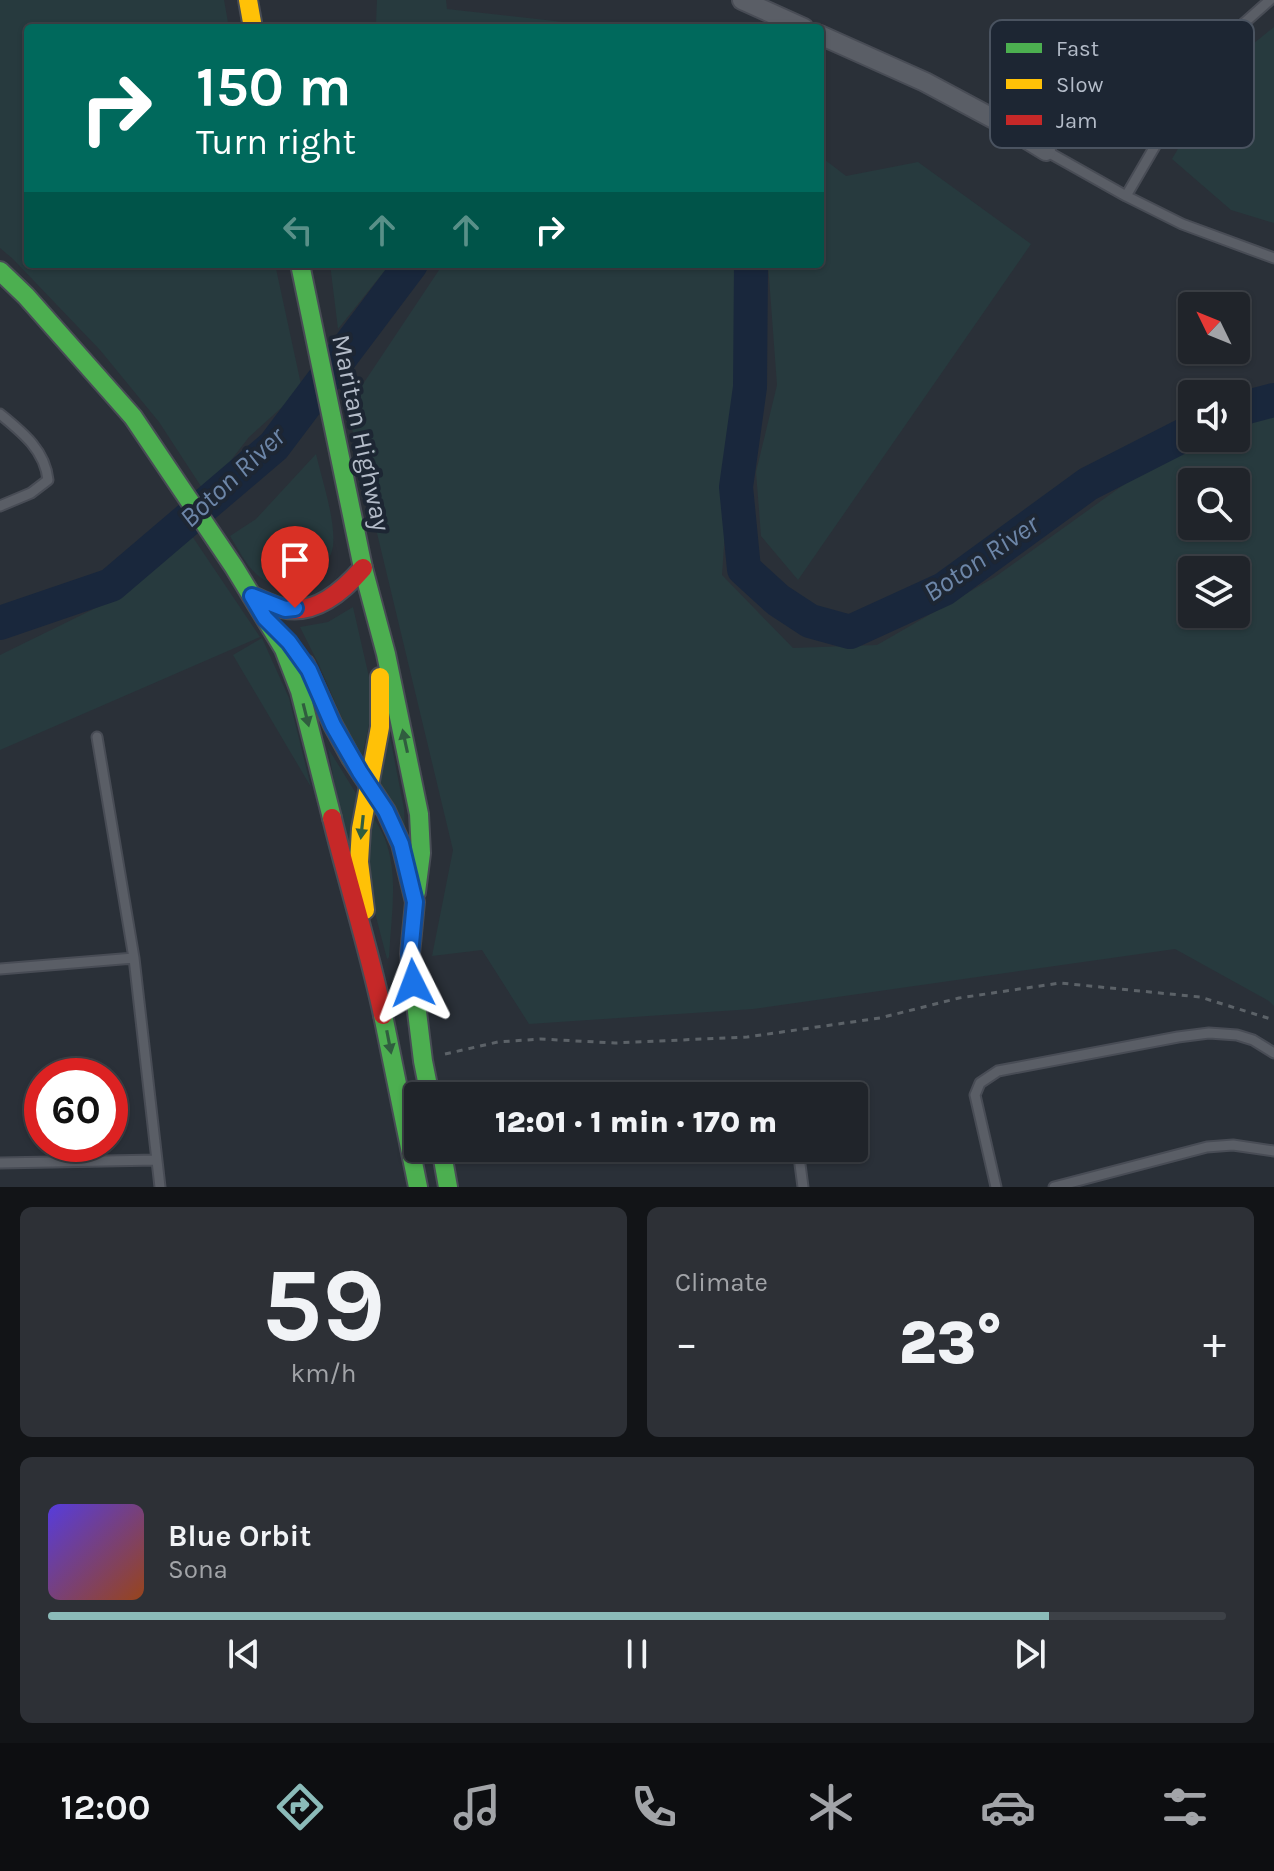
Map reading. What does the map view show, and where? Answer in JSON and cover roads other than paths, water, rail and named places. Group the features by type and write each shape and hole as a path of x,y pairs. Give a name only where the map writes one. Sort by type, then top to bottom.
{"main road":[{"path":"248,0 252,24"},
{"name":"Maritan Highway","path":"301,268 363,568 386,654 419,814 421,853 410,954 427,1082"},
{"path":"0,271 133,417 234,567 284,649 300,691 348,884 373,966 418,1187"},
{"path":"252,596 285,609 310,607 337,595 363,568"},
{"name":"Maritan Highway","path":"373,966 359,862 361,829 380,727 381,693 374,611"},
{"path":"265,618 289,642 309,670 333,725 386,811 401,844 415,902"},
{"path":"444,1162 448,1187"}],"street":[{"path":"742,0 795,24"},
{"path":"824,37 925,82 990,117"},
{"path":"1041,148 1046,151"}],"lane":[{"path":"1247,20 1270,0"},
{"path":"1126,196 1154,148"},
{"path":"1046,151 1182,224 1274,258"},
{"path":"0,414 28,438 47,465 48,480 31,493 0,506"},
{"path":"97,737 134,958 160,1187"},
{"path":"0,969 134,958"},
{"path":"996,1187 975,1095 980,1083 998,1071 1209,1033 1237,1035 1253,1040 1274,1053"},
{"path":"1054,1187 1207,1147 1233,1145 1274,1151"},
{"path":"0,1163 157,1160"},
{"path":"800,1162 803,1187"}],"waterway":[{"name":"Boton River","path":"0,623 111,585 274,446 408,268"},
{"name":"Boton River","path":"751,268 750,387 736,487 744,569 778,600 810,621 850,632 944,589 1088,484 1178,438"},
{"name":"Boton River","path":"1250,406 1274,400"}]}
